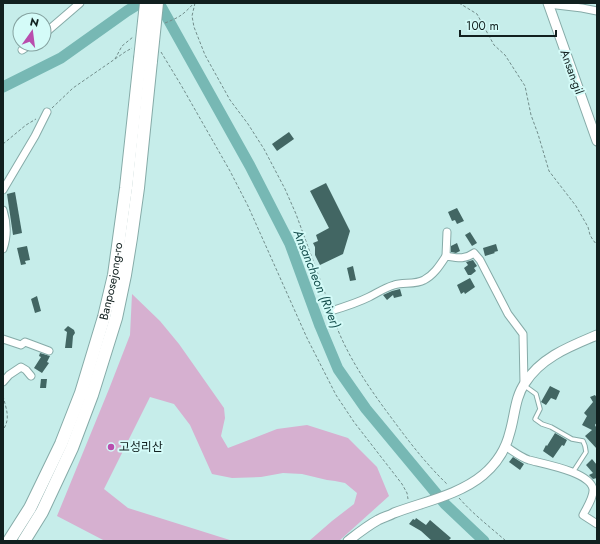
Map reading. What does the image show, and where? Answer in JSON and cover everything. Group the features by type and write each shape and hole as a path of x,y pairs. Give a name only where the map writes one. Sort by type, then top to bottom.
{"highway":[{"name":"Banposejong-ro","path":"24,541 42,512 72,448 92,395 116,318 125,275 138,188 146,60 146,3"},
{"name":"Banposejong-ro","path":"9,541 30,508 62,444 81,393 104,317 114,274 146,60 157,3"}],"street":[{"path":"52,27 80,3"},
{"path":"548,4 597,11"},
{"name":"Ansan-gil","path":"548,4 597,141"},
{"path":"3,190 36,136 47,112"},
{"path":"3,210 6,222 6,241 3,249"},
{"path":"331,311 368,298 381,290 394,285 423,281 440,267 446,256 447,232"},
{"path":"446,256 463,258 474,253 480,260 508,314 523,334 524,384"},
{"path":"348,541 378,520 453,492 470,484 483,475 493,466 502,453 510,434 519,395 524,384 532,373 544,362 567,348 597,335"},
{"path":"3,339 21,345 25,342 49,351"},
{"path":"3,382 9,375 21,367 31,376"},
{"path":"505,446 518,455 529,460 573,472 590,482 593,489 592,496 583,515 597,524"}],"lane":[{"path":"524,384 536,394 540,409 535,419 572,439 583,441 586,452 573,472"}],"path":[{"path":"164,23 178,18 195,3"},
{"path":"195,3 192,16 194,27 205,56 230,100 264,149 285,189 296,214 337,328 365,381 407,439 428,464 467,507 506,541"},
{"path":"459,3 477,14 494,44 505,55 525,86 531,115 549,171 576,206 588,227 590,235 597,244"},
{"path":"115,59 122,46 136,35"},
{"path":"47,112 73,88 136,46"},
{"path":"158,48 230,171 248,206 301,325 336,395 354,422 402,484 412,507"},
{"path":"3,144 39,117"},
{"path":"3,396 8,417 3,430"}],"shaded area":[{"path":"132,294 160,321 179,344 224,408 225,418 221,436 228,448 277,429 307,425 348,438 377,467 389,496 339,541 309,541 354,504 357,493 345,483 302,474 283,473 261,477 232,478 212,474 190,425 174,404 150,397 104,489 128,508 233,541 105,541 57,516 130,335"}],"building":[{"path":"289,132 294,139 277,151 272,144"},
{"path":"326,183 350,231 343,254 320,265 315,255 315,247 313,243 318,241 316,235 329,228 310,191"},
{"path":"15,192 22,233 13,235 7,194"},
{"path":"457,208 464,221 457,224 455,220 452,221 448,212"},
{"path":"470,232 477,243 472,246 465,235"},
{"path":"457,243 460,251 456,253 451,252 451,246"},
{"path":"496,244 498,251 485,256 483,248"},
{"path":"27,246 30,260 25,261 26,264 21,265 17,248"},
{"path":"473,260 477,266 474,268 476,271 471,275 468,275 464,268 468,265 466,262"},
{"path":"353,266 356,280 350,281 347,268"},
{"path":"470,278 475,287 465,294 464,292 461,294 457,285"},
{"path":"400,289 402,296 394,298 393,295 387,300 383,295 392,291"},
{"path":"37,296 41,311 35,313 31,299"},
{"path":"68,326 74,330 75,333 73,336 72,348 65,348 67,332 64,330"},
{"path":"40,353 50,356 47,362 49,363 42,373 34,368 41,357 39,356"},
{"path":"41,379 47,379 46,388 40,388"},
{"path":"550,386 560,391 556,400 551,398 546,405 541,402"},
{"path":"595,395 597,398 597,422 595,425 596,427 597,426 597,449 585,436 592,430 582,425 587,416 584,413 593,402 590,397"},
{"path":"555,433 567,440 564,446 562,445 553,458 543,451"},
{"path":"513,457 524,464 520,470 509,462"},
{"path":"592,459 597,465 597,478 593,479 589,475 593,473 586,465"},
{"path":"416,518 426,525 430,520 451,538 448,541 432,541 421,531 409,524"}],"waterway":[{"path":"3,87 61,58 140,3"},
{"name":"Ansancheon (River)","path":"159,3 250,166 290,244 320,326 338,369 366,409 445,504 484,541"}],"place":[{"name":"고성리산","path":"111,447"}]}
